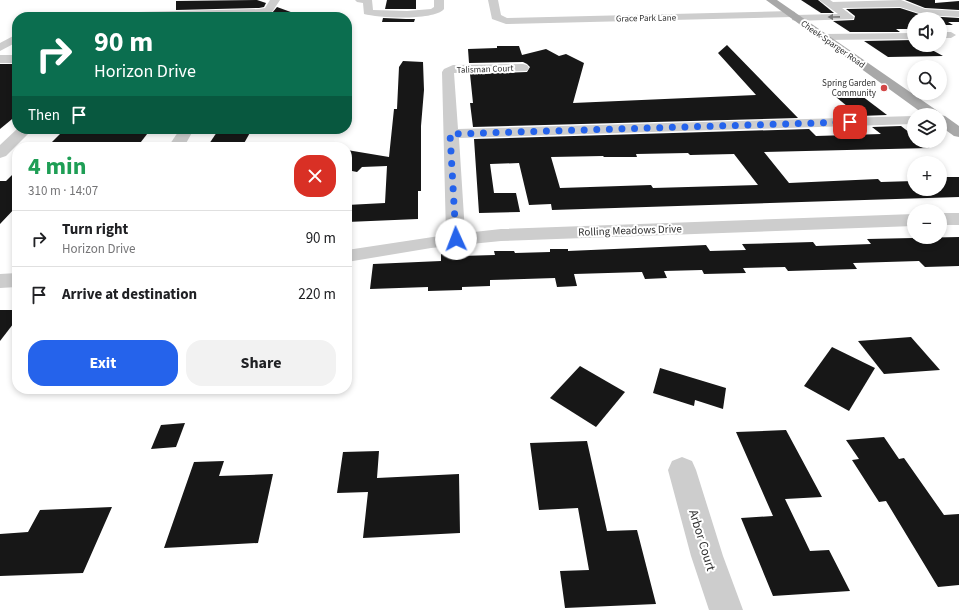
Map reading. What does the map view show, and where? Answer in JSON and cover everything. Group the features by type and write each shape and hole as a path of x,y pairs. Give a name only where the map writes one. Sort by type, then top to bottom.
{"main road":[{"name":"Cheek-Sparger Road","path":"771,0 924,108"},
{"path":"947,124 959,133"}],"street":[{"path":"259,12 268,10 275,0"},
{"path":"360,0 368,1 366,6 368,12 373,13 426,13 439,9 438,0"},
{"name":"Grace Park Lane","path":"493,0 496,17 515,21 794,16 849,17 828,2"},
{"path":"828,2 897,2 915,11 927,14 959,14"},
{"path":"823,37 907,36"},
{"path":"0,48 12,40"},
{"path":"0,59 12,59"},
{"name":"Talisman Court","path":"456,239 448,72 453,69 523,68"},
{"path":"450,134 907,120"},
{"path":"0,153 21,134"},
{"path":"947,219 959,219"},
{"name":"Rolling Meadows Drive","path":"352,255 456,239 501,235 907,220"},
{"path":"0,281 12,280"},
{"name":"Arbor Court","path":"682,470 707,556 726,610"}],"building":[{"path":"257,0 266,3 264,7 176,10 176,1"},
{"path":"387,0 416,0 416,9 385,9"},
{"path":"801,0 818,0 834,13 821,13"},
{"path":"905,0 935,0 935,3 959,1 959,10 925,8"},
{"path":"277,7 291,12 273,12"},
{"path":"900,8 912,12 907,12 907,29 896,29 900,32 850,32 833,21 854,20 855,16 846,9"},
{"path":"947,17 959,18 959,22 948,22 953,25 947,25"},
{"path":"383,18 415,19 414,22 382,22"},
{"path":"907,40 907,52 936,52 943,56 888,57 864,41"},
{"path":"727,45 798,118 473,127 470,103 473,103 470,74 527,72 530,67 523,62 469,63 468,49 497,48 497,46 519,46 522,55 546,49 559,56 566,54 584,63 573,103 756,95 718,53"},
{"path":"403,61 423,62 424,90 421,126 421,191 418,191 418,219 352,222 352,205 385,203 387,166 362,167 357,172 352,171 352,151 389,157 394,109 397,109 399,67"},
{"path":"0,64 12,64 12,119 0,129"},
{"path":"862,96 887,115 859,116 836,97"},
{"path":"901,126 907,131 907,148 930,148 764,152 789,183 878,179 881,182 907,181 907,196 947,196 947,177 959,177 959,197 552,210 551,204 529,205 519,163 490,164 494,193 516,193 520,212 479,213 474,139 809,129 816,136 881,134 872,127","holes":["688,153 690,155 734,154 758,185 653,188 651,185 560,188 551,157 637,157 636,154"]},
{"path":"60,134 147,134 141,142 52,142"},
{"path":"216,134 249,134 245,142 210,142"},
{"path":"12,175 12,211 0,224 0,181 6,181"},
{"path":"947,237 959,237 959,266 925,267 919,261 853,263 857,269 788,271 785,267 743,268 746,273 704,274 702,270 664,271 667,278 645,279 642,272 574,274 577,286 557,287 555,278 490,280 490,286 462,287 462,290 428,291 428,287 370,289 373,264 441,261 441,254 460,254 460,256 495,255 494,251 514,251 515,253 550,252 550,249 568,249 568,251 706,245 710,251 746,250 742,244 813,242 816,246 871,244 867,239 907,238 907,244 947,244"},
{"path":"0,310 12,310 12,325 0,341"},
{"path":"911,337 940,370 884,374 858,341"},
{"path":"832,347 875,368 849,411 804,386"},
{"path":"580,366 625,392 596,427 550,398"},
{"path":"660,368 726,388 723,409 695,400 694,406 653,393"},
{"path":"185,423 176,447 151,449 161,425"},
{"path":"786,430 822,497 785,499 810,551 829,550 850,591 773,596 741,518 773,516 736,432"},
{"path":"884,437 899,459 904,458 944,515 959,514 959,585 938,587 886,501 879,502 852,460 859,459 846,440"},
{"path":"587,441 607,531 637,530 656,604 565,608 560,571 589,570 578,508 539,510 530,443"},
{"path":"379,451 377,478 459,474 460,533 363,538 368,492 337,493 343,452"},
{"path":"224,461 219,476 273,474 258,543 164,548 194,462"},
{"path":"112,507 83,573 0,576 0,534 28,532 40,510"}],"place":[{"name":"Spring Garden Community","path":"884,88"}],"route":[{"path":"456,239 454,180 450,134 850,122"}]}
